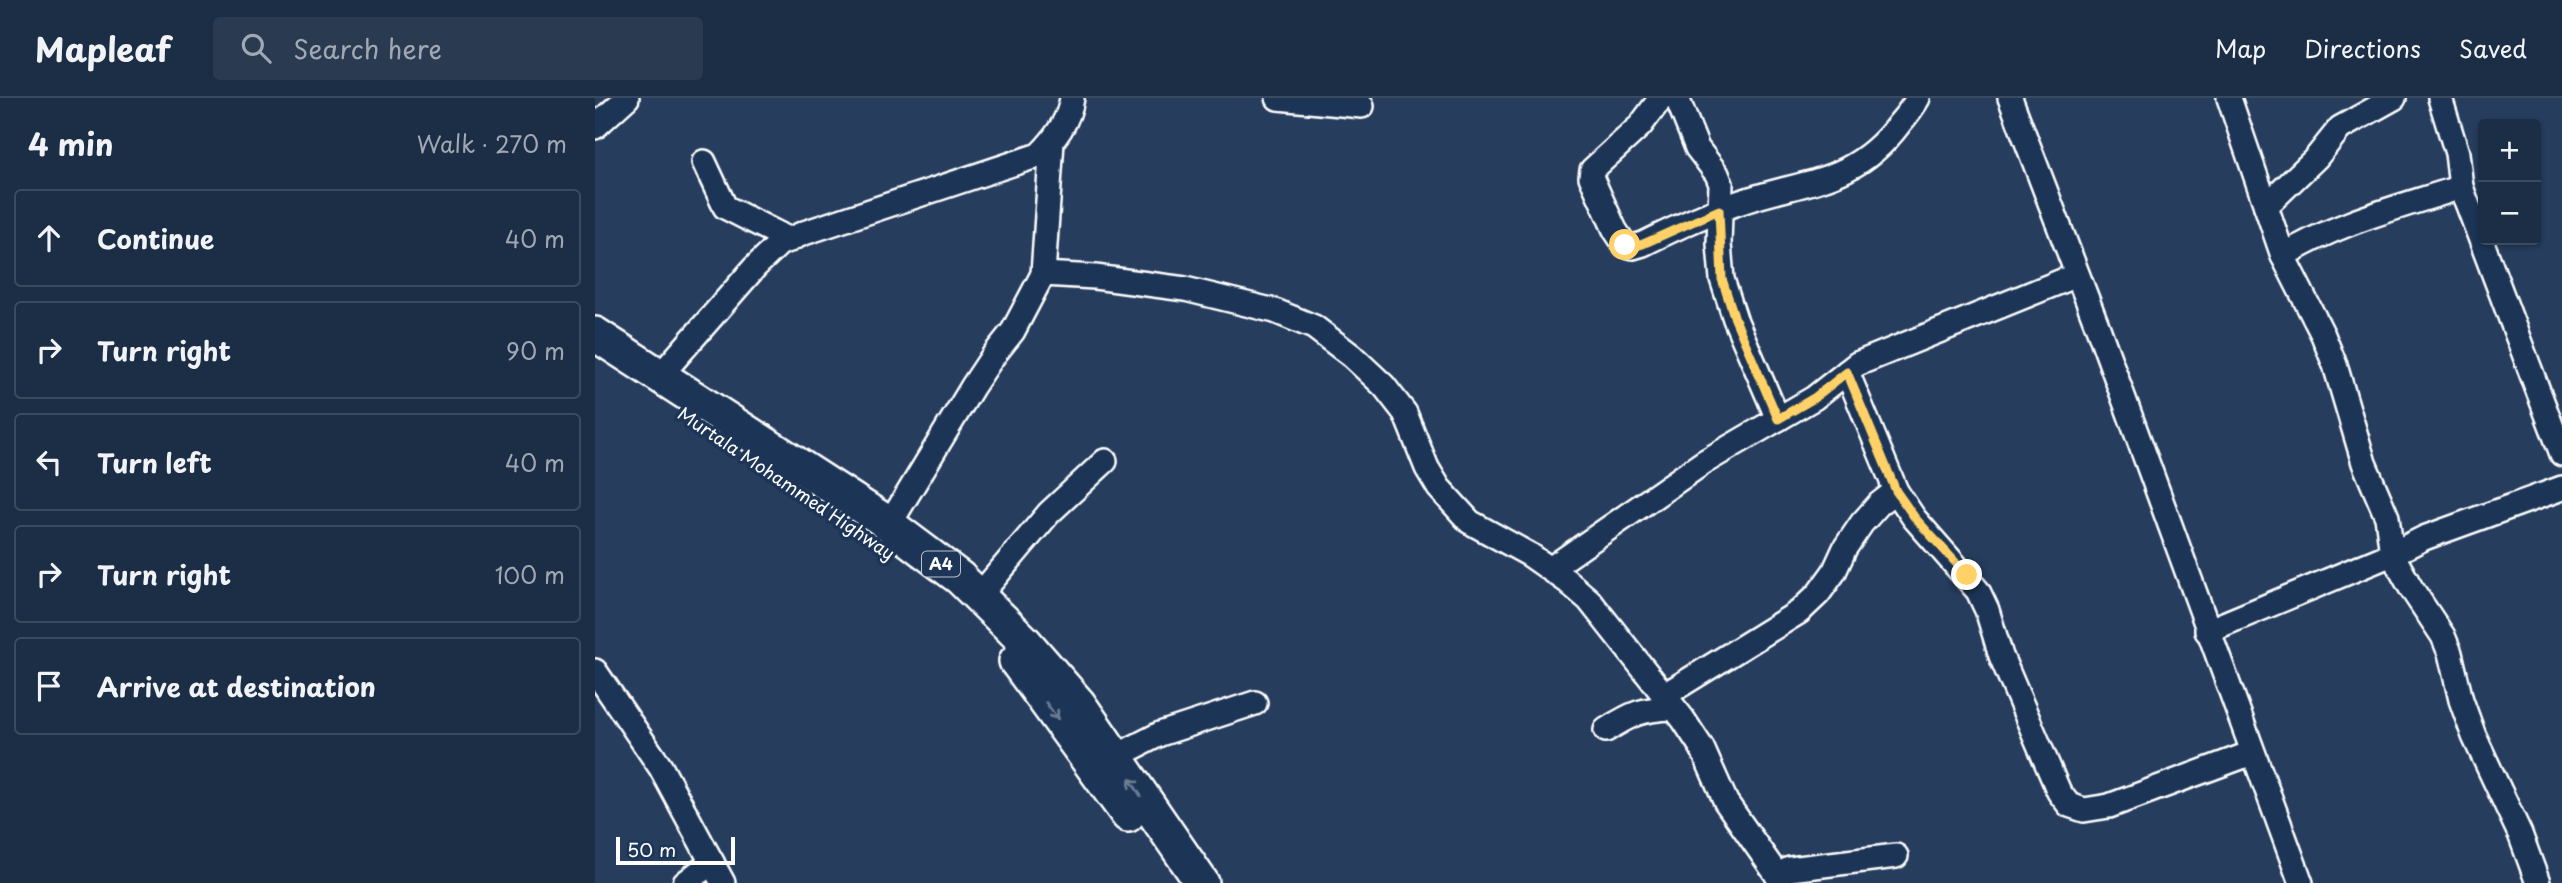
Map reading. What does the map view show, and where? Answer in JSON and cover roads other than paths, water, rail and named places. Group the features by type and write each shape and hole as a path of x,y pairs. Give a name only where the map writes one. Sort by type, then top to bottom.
{"highway":[{"name":"A4","path":"595,334 889,524 960,578 1025,642 1079,704 1202,883"},
{"name":"Murtala Mohammed Highway","path":"595,356 871,537 983,626 1015,660 1178,883"}],"street":[{"path":"595,127 627,98"},
{"path":"659,377 755,267 779,244 804,233 1039,155 1063,125 1072,98"},
{"path":"1278,98 1362,106"},
{"path":"1661,98 1640,126 1592,170 1591,177 1615,230 1625,245 1633,247 1743,201 1800,187 1841,173 1873,154 1918,98"},
{"path":"1677,98 1697,148 1721,184 1719,210 1722,279 1735,319 1778,419"},
{"path":"2010,98 2301,883"},
{"path":"2229,98 2283,256 2335,365 2364,463 2387,517 2392,554 2443,636 2474,736 2520,834 2538,883"},
{"path":"2266,206 2316,158 2340,128 2394,98"},
{"path":"2440,98 2458,153 2462,187 2562,454"},
{"path":"889,524 980,376 1013,331 1043,274 1052,142"},
{"path":"704,162 725,207 790,240"},
{"path":"2283,256 2332,229 2462,187"},
{"path":"1043,274 1095,277 1185,289 1275,311 1314,327 1352,356 1384,386 1405,413 1427,468 1439,488 1470,522 1530,555 1589,600 1702,748 1726,802 1779,879 1790,869 1896,856"},
{"path":"1551,569 1704,462 1814,398 1868,358 2077,275"},
{"path":"1847,372 1896,491 1915,518 1967,575 1978,591 2006,668 2059,792 2070,805 2084,810 2109,806 2252,753"},
{"path":"979,596 1049,513 1105,461"},
{"path":"2207,631 2392,554 2424,538 2562,488"},
{"path":"1607,730 1632,714 1668,702 1799,612 1826,583 1862,523 1879,504 1896,491"},
{"path":"595,671 661,768 723,883"},
{"path":"1115,757 1160,734 1255,703"},
{"path":"685,883 712,862"}]}
